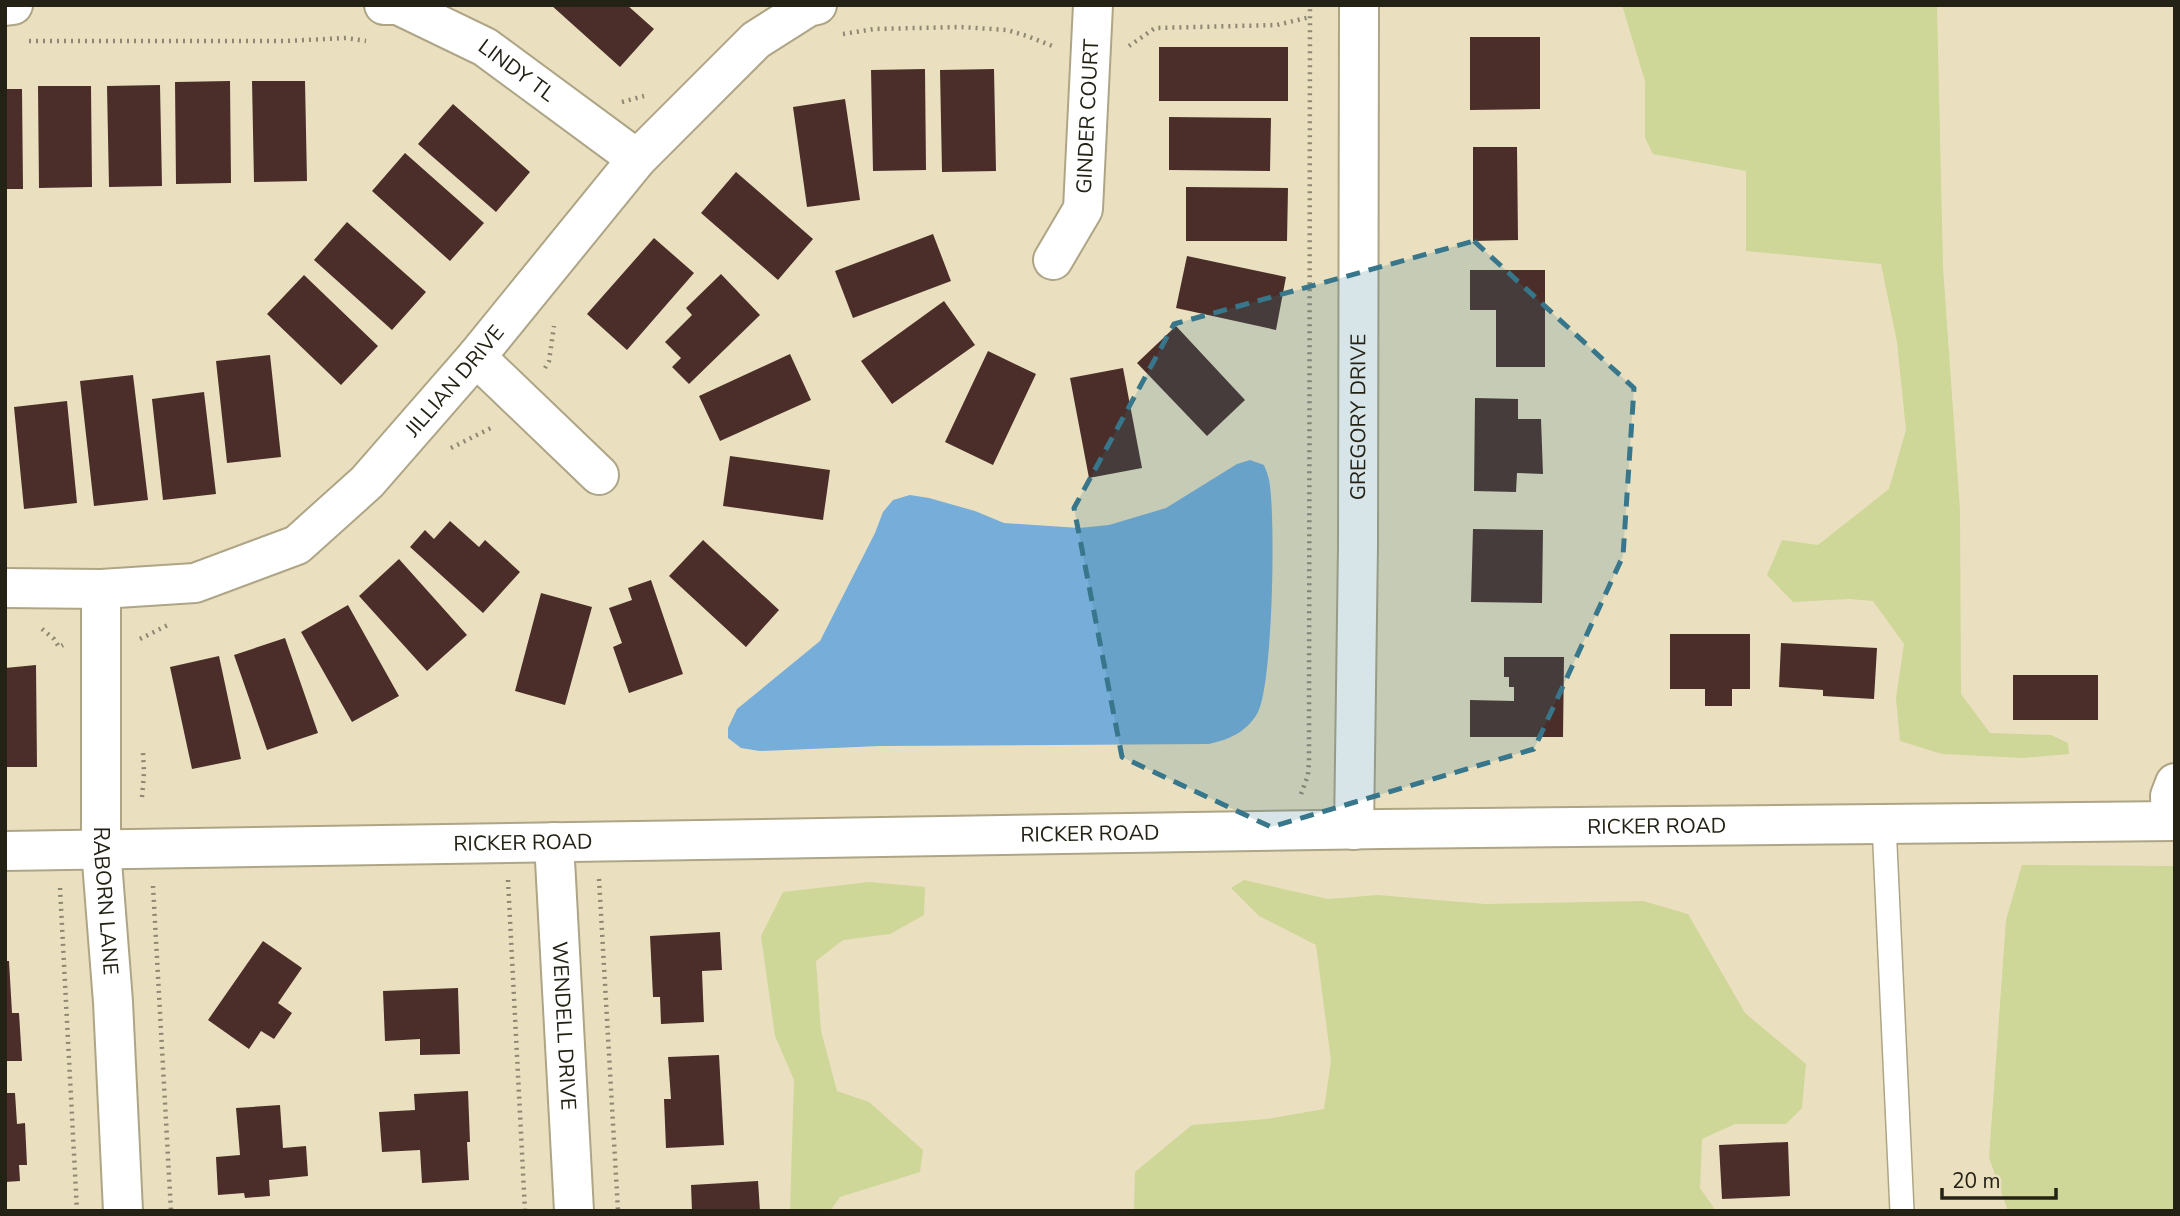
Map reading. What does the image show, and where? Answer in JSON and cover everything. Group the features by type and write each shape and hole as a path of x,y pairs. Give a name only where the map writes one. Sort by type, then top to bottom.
{"street":[{"name":"LINDY TL","path":"384,5 398,5 485,47 637,159"},
{"name":"GINDER COURT","path":"1054,260 1083,209 1093,5"},
{"name":"GREGORY DRIVE","path":"1354,830 1358,546 1359,5"},
{"name":"JILLIAN DRIVE","path":"5,588 101,589 195,583 297,545 366,482 476,357 637,159 756,40 808,7 828,20"},
{"path":"476,357 599,475"},
{"name":"RABORN LANE","path":"101,589 101,849 113,1002 123,1211"},
{"path":"2173,821 2170,796 2175,783"},
{"name":"RICKER ROAD","path":"5,851 1354,830 2173,821"},
{"name":"WENDELL DRIVE","path":"554,842 574,1211"}],"lane":[{"path":"1884,824 1902,1211"}],"path":[{"path":"1299,801 1309,763 1310,5"},
{"path":"828,20 874,29 973,27 1007,30 1059,49 1121,50 1156,28 1277,25 1310,17"},
{"path":"12,18 285,41 346,38 376,44"},
{"path":"596,130 618,104 644,97 654,90"},
{"path":"445,452 492,428 521,400 549,360 556,320"},
{"path":"35,625 46,631 59,647 74,642 123,646 176,621"},
{"path":"599,867 618,1211"},
{"path":"507,869 524,1211"},
{"path":"152,875 171,1211"},
{"path":"59,877 77,1211"}],"highlighted area":[{"path":"1474,241 1634,388 1623,556 1534,749 1271,827 1122,757 1074,508 1174,324"}],"green space":[{"path":"1622,5 1937,5 1943,267 1960,510 1961,694 1990,733 2051,735 2068,743 2069,754 2023,758 1942,754 1900,741 1896,698 1904,644 1873,601 1849,599 1793,602 1767,575 1782,540 1818,545 1889,489 1906,430 1897,342 1881,264 1746,251 1746,171 1653,154 1645,138 1645,81"},
{"path":"2022,865 2175,866 2175,1211 2008,1211 1989,1158 2006,920"},
{"path":"1244,880 1328,899 1378,895 1485,904 1643,901 1688,914 1745,1013 1806,1064 1802,1108 1786,1124 1735,1124 1702,1139 1700,1188 1716,1211 1134,1211 1135,1172 1192,1125 1267,1119 1324,1109 1331,1061 1316,945 1259,916 1231,888"},
{"path":"869,882 925,887 924,915 890,934 843,940 816,961 821,1031 837,1091 869,1102 923,1150 920,1172 840,1197 830,1211 790,1211 794,1080 775,1036 761,936 783,892"}],"water":[{"path":"1250,460 1264,465 1269,480 1272,600 1267,672 1262,698 1252,721 1236,734 1209,744 880,746 760,751 741,748 728,738 728,728 737,709 820,641 883,512 893,500 910,495 929,498 975,511 1004,523 1079,528 1109,525 1166,508 1237,464"}],"building":[{"path":"551,5 627,5 654,29 620,67"},
{"path":"1470,37 1540,37 1540,109 1470,110"},
{"path":"1159,47 1288,47 1288,101 1159,101"},
{"path":"925,69 926,170 873,171 871,70"},
{"path":"994,69 996,171 942,172 940,70"},
{"path":"230,81 231,183 176,184 175,82"},
{"path":"252,81 305,81 307,181 254,182"},
{"path":"160,85 162,186 109,187 107,86"},
{"path":"38,86 91,86 92,187 39,188"},
{"path":"5,89 22,89 23,189 5,189"},
{"path":"845,99 860,200 807,207 793,107"},
{"path":"453,104 530,172 496,212 418,144"},
{"path":"1169,117 1271,118 1270,171 1169,170"},
{"path":"1473,147 1517,147 1518,240 1473,241"},
{"path":"405,153 484,223 450,261 372,191"},
{"path":"736,172 813,239 778,280 701,213"},
{"path":"1186,187 1288,188 1287,241 1186,241"},
{"path":"347,222 426,292 392,330 314,260"},
{"path":"933,234 951,281 853,318 835,271"},
{"path":"654,238 694,273 627,350 587,314"},
{"path":"1187,256 1286,277 1276,330 1176,308"},
{"path":"1470,270 1545,270 1545,367 1496,367 1496,310 1470,310"},
{"path":"721,274 760,315 689,384 672,367 681,358 665,342 692,315 686,308"},
{"path":"304,275 378,346 341,385 267,314"},
{"path":"944,301 975,345 892,404 861,361"},
{"path":"1176,326 1245,400 1207,436 1137,363"},
{"path":"988,351 1036,374 993,465 945,442"},
{"path":"790,354 811,400 720,441 699,396"},
{"path":"270,355 281,457 227,463 216,361"},
{"path":"1123,368 1142,468 1089,478 1070,378"},
{"path":"133,375 148,500 94,506 80,381"},
{"path":"204,392 216,494 163,500 152,399"},
{"path":"1475,398 1518,399 1518,419 1541,419 1543,474 1517,473 1516,492 1474,491"},
{"path":"67,401 77,503 24,509 14,407"},
{"path":"730,456 830,470 823,520 723,506"},
{"path":"450,521 479,547 485,540 520,572 483,613 410,547 425,530 434,539"},
{"path":"1473,529 1543,530 1542,603 1471,602"},
{"path":"703,540 779,610 746,647 669,576"},
{"path":"399,559 467,635 427,671 359,596"},
{"path":"651,580 683,674 629,693 613,647 622,643 609,608 632,600 628,588"},
{"path":"541,593 592,607 565,705 515,691"},
{"path":"348,605 399,696 352,722 301,632"},
{"path":"1670,634 1750,634 1750,689 1732,689 1732,706 1705,706 1705,689 1670,689"},
{"path":"285,638 318,733 267,750 234,655"},
{"path":"1781,643 1877,648 1874,699 1823,696 1823,690 1779,687"},
{"path":"219,656 241,759 192,769 170,667"},
{"path":"1504,657 1564,657 1563,737 1470,737 1470,700 1514,701 1514,687 1509,687 1509,677 1504,677"},
{"path":"36,665 37,767 5,767 5,668"},
{"path":"2013,675 2098,675 2098,720 2013,720"},
{"path":"720,932 722,970 702,971 704,1022 661,1024 660,997 653,997 650,936"},
{"path":"263,941 302,968 278,1003 292,1013 274,1039 261,1031 249,1049 208,1020"},
{"path":"5,961 9,961 12,1013 19,1013 22,1061 5,1061"},
{"path":"458,988 460,1054 420,1055 420,1039 385,1041 383,991"},
{"path":"719,1055 724,1145 666,1148 664,1099 671,1099 668,1057"},
{"path":"468,1091 469,1180 422,1183 420,1150 382,1152 379,1112 415,1110 414,1094"},
{"path":"5,1093 15,1093 17,1124 25,1123 27,1165 19,1165 20,1181 5,1182"},
{"path":"280,1105 283,1148 306,1146 308,1176 269,1180 270,1196 245,1198 244,1193 218,1195 216,1157 240,1155 236,1108"},
{"path":"1788,1142 1790,1196 1722,1199 1719,1145"},
{"path":"758,1181 760,1211 692,1211 691,1185"}]}
